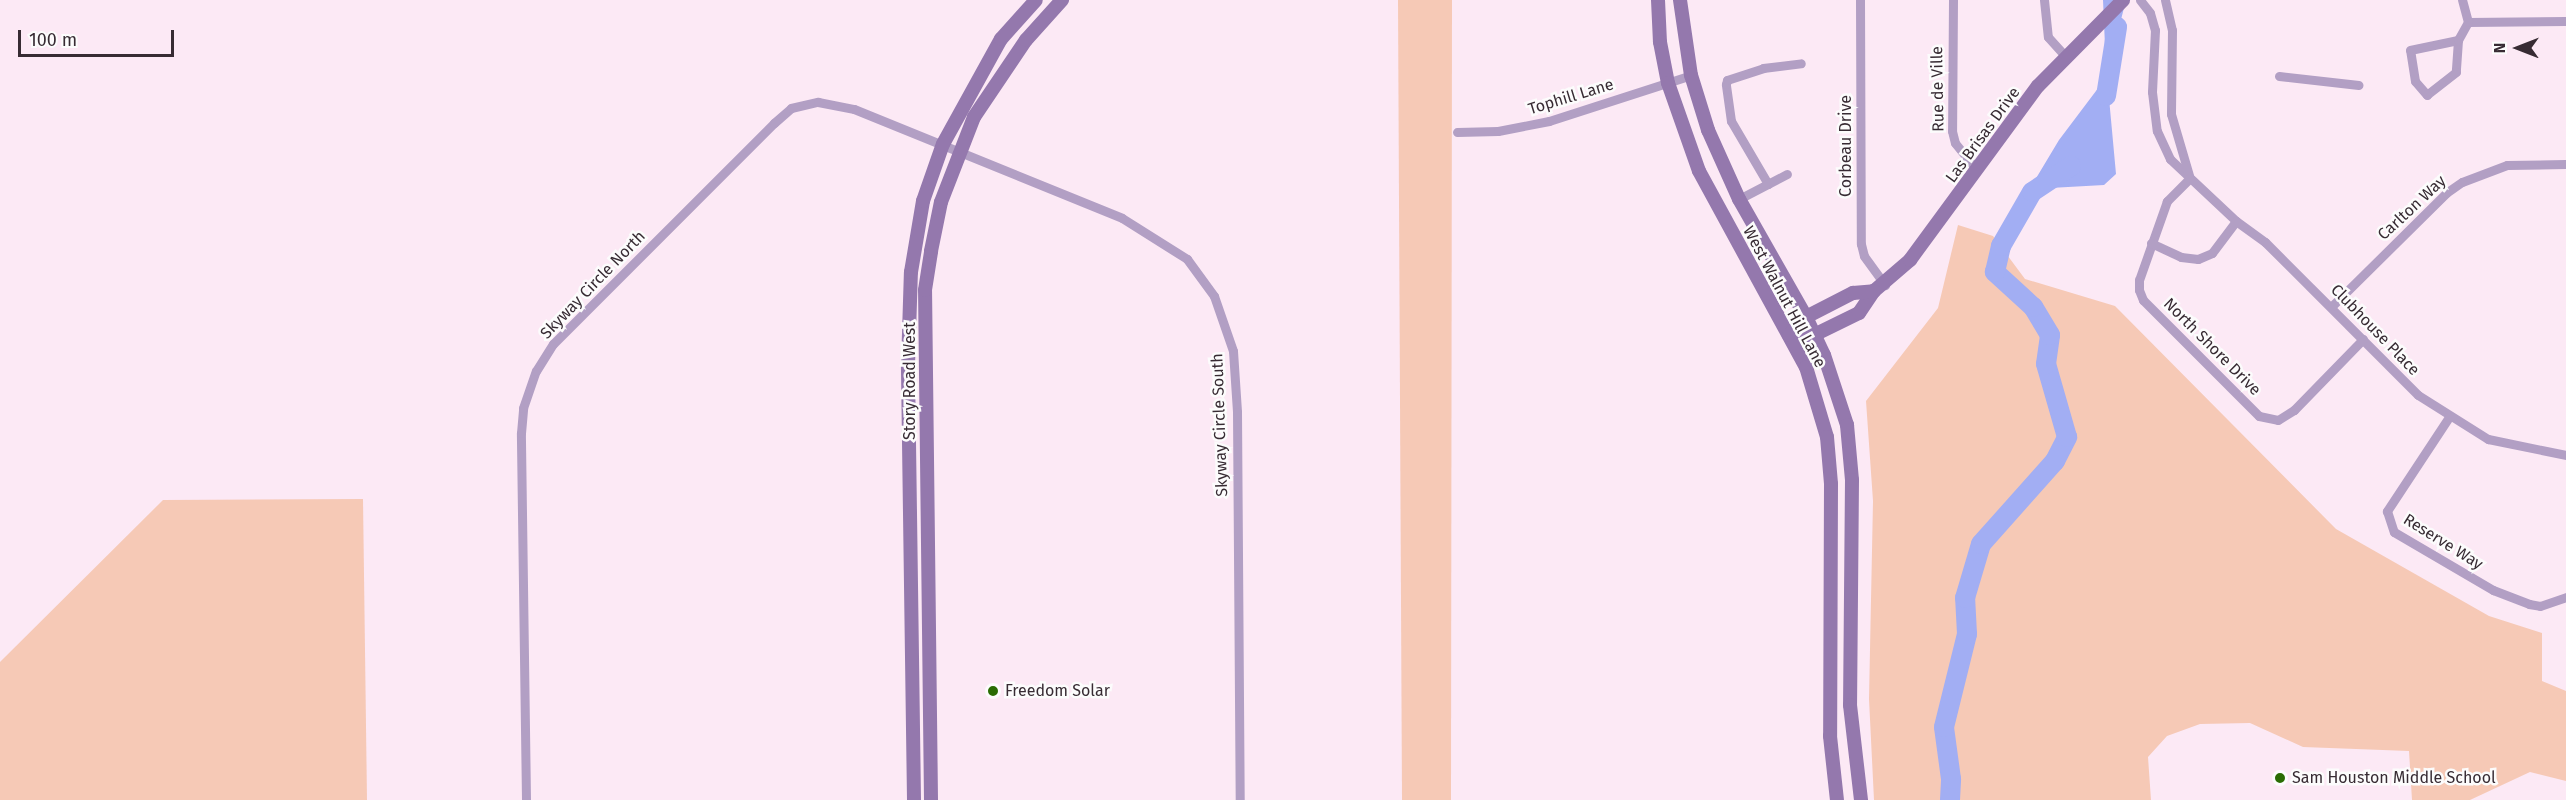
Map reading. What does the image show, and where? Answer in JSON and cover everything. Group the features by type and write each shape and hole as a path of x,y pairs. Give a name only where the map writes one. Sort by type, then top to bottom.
{"street":[{"name":"Story Road West","path":"914,800 908,389 910,272 923,201 943,144 1001,39 1036,0"},
{"name":"Story Road West","path":"931,800 926,290 931,251 941,202 974,117 996,82 1062,0"},
{"name":"West Walnut Hill Lane","path":"1658,0 1660,42 1668,83 1699,171 1806,367 1827,437 1831,484 1830,736 1837,800"},
{"name":"West Walnut Hill Lane","path":"1680,0 1691,75 1711,136 1738,199 1806,317 1844,416 1851,469 1850,705 1861,800"},
{"name":"Corbeau Drive","path":"1860,0 1861,244 1879,288"},
{"name":"Rue de Ville","path":"1953,0 1952,131 1955,143 1977,170"},
{"path":"2044,0 2048,38 2066,57"},
{"name":"Las Brisas Drive","path":"1789,335 1814,335 1859,313 1879,288 1910,260 2038,86 2123,0"},
{"name":"Clubhouse Place","path":"2140,0 2150,13 2155,30 2152,92 2157,131 2170,159 2236,221 2265,242 2332,306 2418,396 2488,439 2566,455"},
{"path":"2165,0 2172,30 2171,114 2190,178"},
{"path":"2458,40 2410,50 2415,81 2427,95 2456,72 2458,40 2468,22 2462,0"},
{"path":"2468,22 2566,21"},
{"path":"1768,184 1731,121 1727,80 1763,68 1801,63"},
{"name":"Tophill Lane","path":"1457,132 1498,131 1549,121 1691,75"},
{"path":"2279,76 2358,85"},
{"name":"Skyway Circle North","path":"525,800 520,433 528,392 553,344 791,108 818,102 834,103 943,144"},
{"name":"Skyway Circle South","path":"943,144 1122,218 1158,238 1187,259 1214,296 1225,319 1233,351 1237,412 1240,800"},
{"name":"Carlton Way","path":"2332,306 2446,193 2462,182 2507,165 2566,164"},
{"path":"1738,199 1787,174"},
{"name":"North Shore Drive","path":"2190,178 2167,201 2139,280 2143,300 2259,416 2278,420 2294,410 2363,339"},
{"path":"2151,243 2181,257 2198,259 2212,253 2236,221"},
{"path":"1789,335 1806,317 1853,293 1879,288"},
{"path":"908,389 926,389"},
{"name":"Reserve Way","path":"2449,417 2387,511 2394,532 2493,590 2529,604 2540,606 2566,597"},
{"path":"910,503 927,495"}],"shaded area":[{"path":"1398,0 1452,0 1451,800 1402,800"},
{"path":"1958,225 1993,236 2025,279 2115,306 2336,529 2489,616 2542,633 2542,681 2566,691 2566,781 2530,772 2470,800 2412,800 2409,751 2303,747 2250,723 2200,724 2167,736 2148,757 2151,800 1874,800 1869,699 1873,501 1866,401 1938,308"},
{"path":"363,499 367,800 0,800 0,662 163,500"}],"water":[{"path":"2103,0 2126,0 2111,59 2109,98 2116,174 2104,185 2050,188 2047,171 2024,220 2014,215 2059,140 2099,87 2105,46"}],"waterway":[{"path":"2106,96 2117,27"},
{"path":"1950,800 1951,779 1944,727 1967,634 1965,598 1981,544 2055,461 2067,437 2046,364 2050,335 2033,307 1995,272 2001,246 2032,192 2071,166"}],"place":[{"name":"Freedom Solar","path":"993,691"},
{"name":"Sam Houston Middle School","path":"2280,778"}]}
